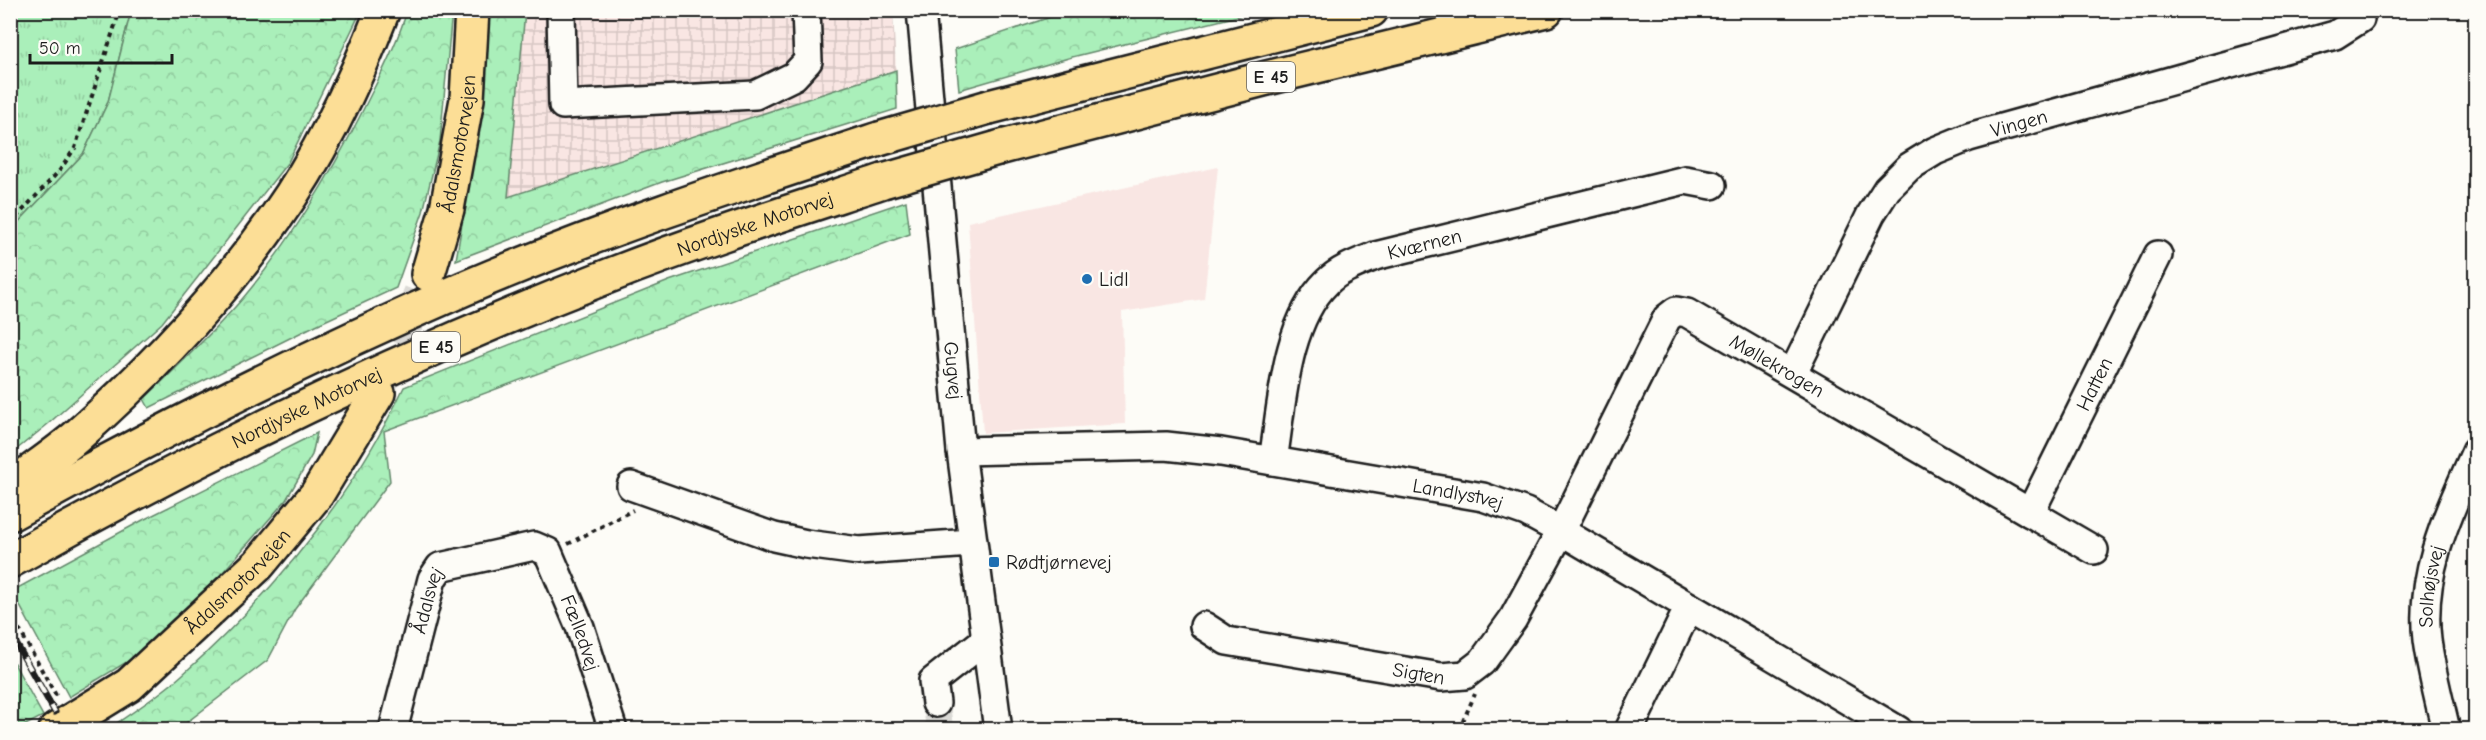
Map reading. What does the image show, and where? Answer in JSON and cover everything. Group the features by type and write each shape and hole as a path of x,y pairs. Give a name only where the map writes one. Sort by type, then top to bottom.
{"highway":[{"path":"10,487 74,438 160,358 224,286 279,214 322,143 358,74 383,10"},
{"name":"Ådalsmotorvejen","path":"428,274 447,210 467,99 472,10"},
{"name":"E 45","path":"10,514 215,404 464,289 733,187 879,139 989,107 1371,10"},
{"name":"Nordjyske Motorvej","path":"10,561 232,442 352,384 461,336 613,274 883,181 998,148 1251,82 1546,10"},
{"name":"Ådalsmotorvejen","path":"58,716 129,685 259,564 317,494 378,393"}],"street":[{"path":"561,10 563,105 755,95 794,76 808,61 806,10"},
{"name":"Gugvej","path":"921,10 961,451 971,543 998,729"},
{"name":"Vingen","path":"1793,373 1871,214 1887,189 1909,167 1935,151 1969,137 2335,35 2360,19"},
{"name":"Kværnen","path":"1273,461 1289,362 1297,328 1309,303 1328,281 1347,267 1375,256 1685,180 1712,185"},
{"name":"Hatten","path":"2030,513 2158,255"},
{"name":"Møllekrogen","path":"1561,531 1667,318 1676,311 1687,313 1793,373 2094,550"},
{"name":"Landlystvej","path":"961,451 1166,446 1221,452 1483,498 1526,512 1561,531 1898,729"},
{"name":"Solhøjsvej","path":"2446,729 2427,638 2428,585 2438,539 2475,452"},
{"path":"631,486 774,537 806,544 876,551 971,543"},
{"name":"Sigten","path":"1204,626 1227,641 1441,677 1466,675 1482,662 1513,619 1561,531"},
{"name":"Ådalsvej","path":"393,729 432,579 440,567 541,549"},
{"name":"Fælledvej","path":"541,549 580,627 613,729"},
{"path":"1629,729 1689,607"},
{"path":"936,703 933,681 985,640"}],"path":[{"path":"10,224 60,170 75,148 120,10"},
{"path":"541,549 558,549 658,496"},
{"path":"10,613 58,716"},
{"path":"1459,729 1476,696"}],"shaded area":[{"path":"525,11 893,11 896,70 508,197"},
{"path":"1218,167 1204,299 1122,312 1125,424 983,433 968,222"}],"green space":[{"path":"1071,10 1259,11 1072,57 959,90 955,49"},
{"path":"11,11 131,11 108,102 83,154 11,230"},
{"path":"131,11 361,11 288,162 162,323 11,454 11,230 83,154 108,102"},
{"path":"407,11 452,11 440,141 423,212 396,288 149,408 144,399 243,298 297,226 358,121 391,53"},
{"path":"489,11 525,11 508,197 896,70 897,109 662,182 456,260 479,122"},
{"path":"906,201 910,234 384,431 390,481 295,609 268,660 178,729 108,729 182,675 216,644 279,577 308,542 360,467 404,387 669,281"},
{"path":"317,433 312,455 286,500 202,596 135,657 69,697 12,591 143,520"},
{"path":"10,656 43,716 18,729 11,729"}],"tunnel":[{"path":"379,389 420,293"},
{"path":"936,703 940,730"}],"railway":[{"path":"10,633 55,712"}],"place":[{"name":"Lidl","path":"1087,279"},
{"name":"Rødtjørnevej","path":"994,562"}]}
